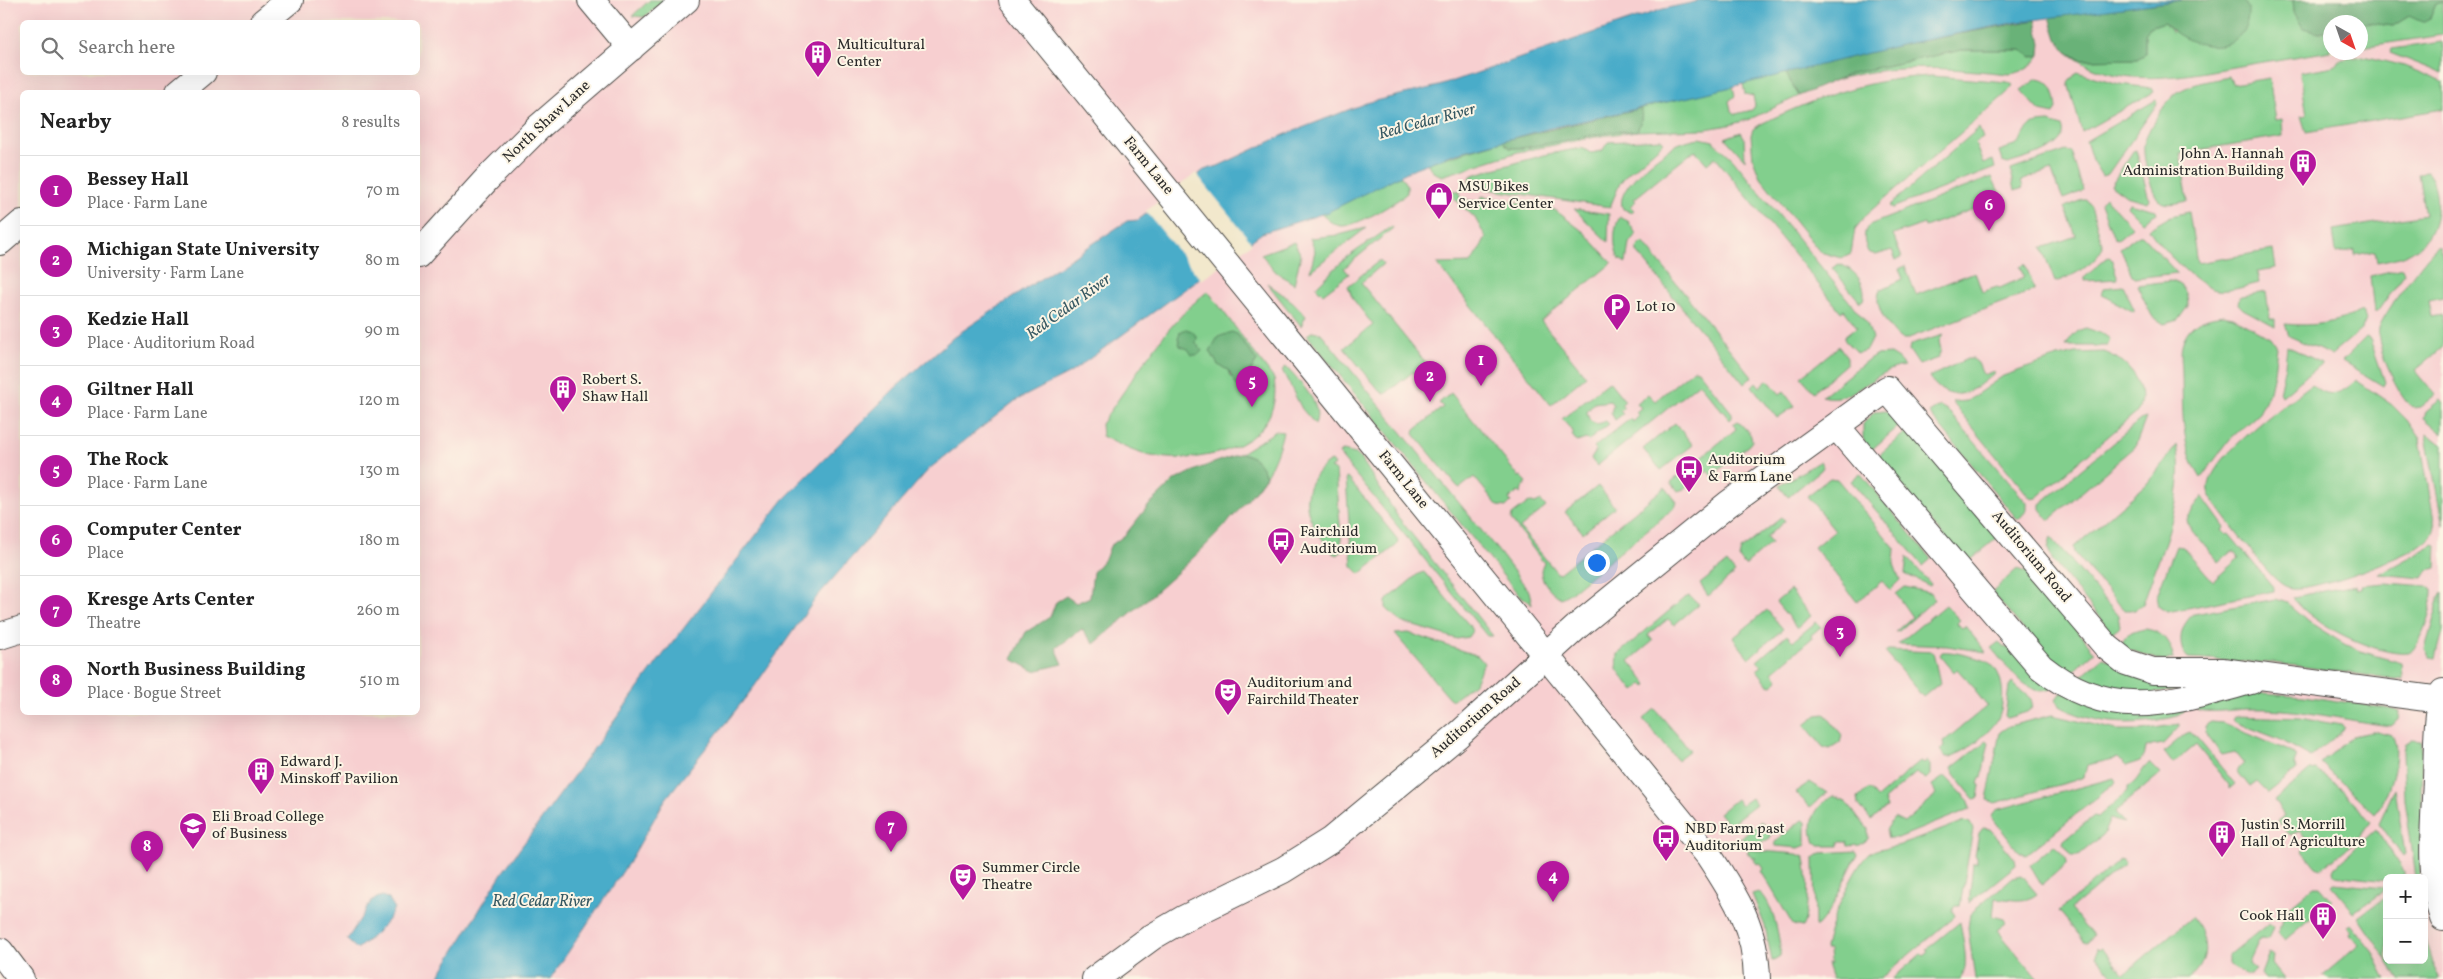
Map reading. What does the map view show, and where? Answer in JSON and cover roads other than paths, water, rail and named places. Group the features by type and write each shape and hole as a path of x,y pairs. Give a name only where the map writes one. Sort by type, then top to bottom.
{"street":[{"path":"265,20 290,0"},
{"path":"591,0 631,48"},
{"name":"North Shaw Lane","path":"420,253 486,180 540,126 686,0"},
{"name":"Farm Lane","path":"1012,0 1703,848 1736,898 1754,943 1757,979"},
{"path":"181,90 199,75"},
{"path":"0,242 20,226"},
{"name":"Auditorium Road","path":"1096,979 1121,958 1159,933 1283,870 1332,840 1515,686 1579,625 1728,504 1888,389 2107,647 2116,655 2138,667 2153,671 2222,672 2442,696"},
{"name":"Auditorium Road","path":"1837,427 2041,667 2062,683 2094,698 2111,702 2144,705 2188,698 2266,677"},
{"path":"0,636 20,631"},
{"path":"2442,696 2437,738 2434,825 2436,890 2443,918"},
{"path":"0,951 21,979"}],"water":[{"name":"Red Cedar River","path":"1704,0 2182,0 2018,22 1905,44 1703,94 1551,128 1453,154 1415,168 1328,212 1262,233 1070,373 1015,401 929,469 816,598 754,687 665,800 631,859 550,979 437,979 502,873 659,660 784,499 894,389 955,336 1127,221 1138,220 1204,170 1218,166 1284,135 1366,103 1439,86 1663,9"},
{"path":"382,896 389,899 394,908 388,920 357,949 347,940 372,900"}],"place":[{"name":"Multicultural Center","path":"818,78"},
{"name":"John A. Hannah Administration Building","path":"2303,187"},
{"name":"MSU Bikes Service Center","path":"1439,220"},
{"name":"Computer Center","path":"1989,231"},
{"name":"Lot 10","path":"1617,331"},
{"name":"Bessey Hall","path":"1481,386"},
{"name":"Michigan State University","path":"1430,402"},
{"name":"The Rock","path":"1252,407"},
{"name":"Robert S. Shaw Hall","path":"563,413"},
{"name":"Auditorium & Farm Lane","path":"1689,493"},
{"name":"Fairchild Auditorium","path":"1281,565"},
{"name":"Kedzie Hall","path":"1840,657"},
{"name":"Auditorium and Fairchild Theater","path":"1228,716"},
{"name":"Edward J. Minskoff Pavilion","path":"261,795"},
{"name":"Eli Broad College of Business","path":"193,850"},
{"name":"Kresge Arts Center","path":"891,852"},
{"name":"Justin S. Morrill Hall of Agriculture","path":"2222,858"},
{"name":"NBD Farm past Auditorium","path":"1666,862"},
{"name":"North Business Building","path":"147,872"},
{"name":"Summer Circle Theatre","path":"963,901"},
{"name":"Giltner Hall","path":"1553,902"},
{"name":"Cook Hall","path":"2323,940"}]}
